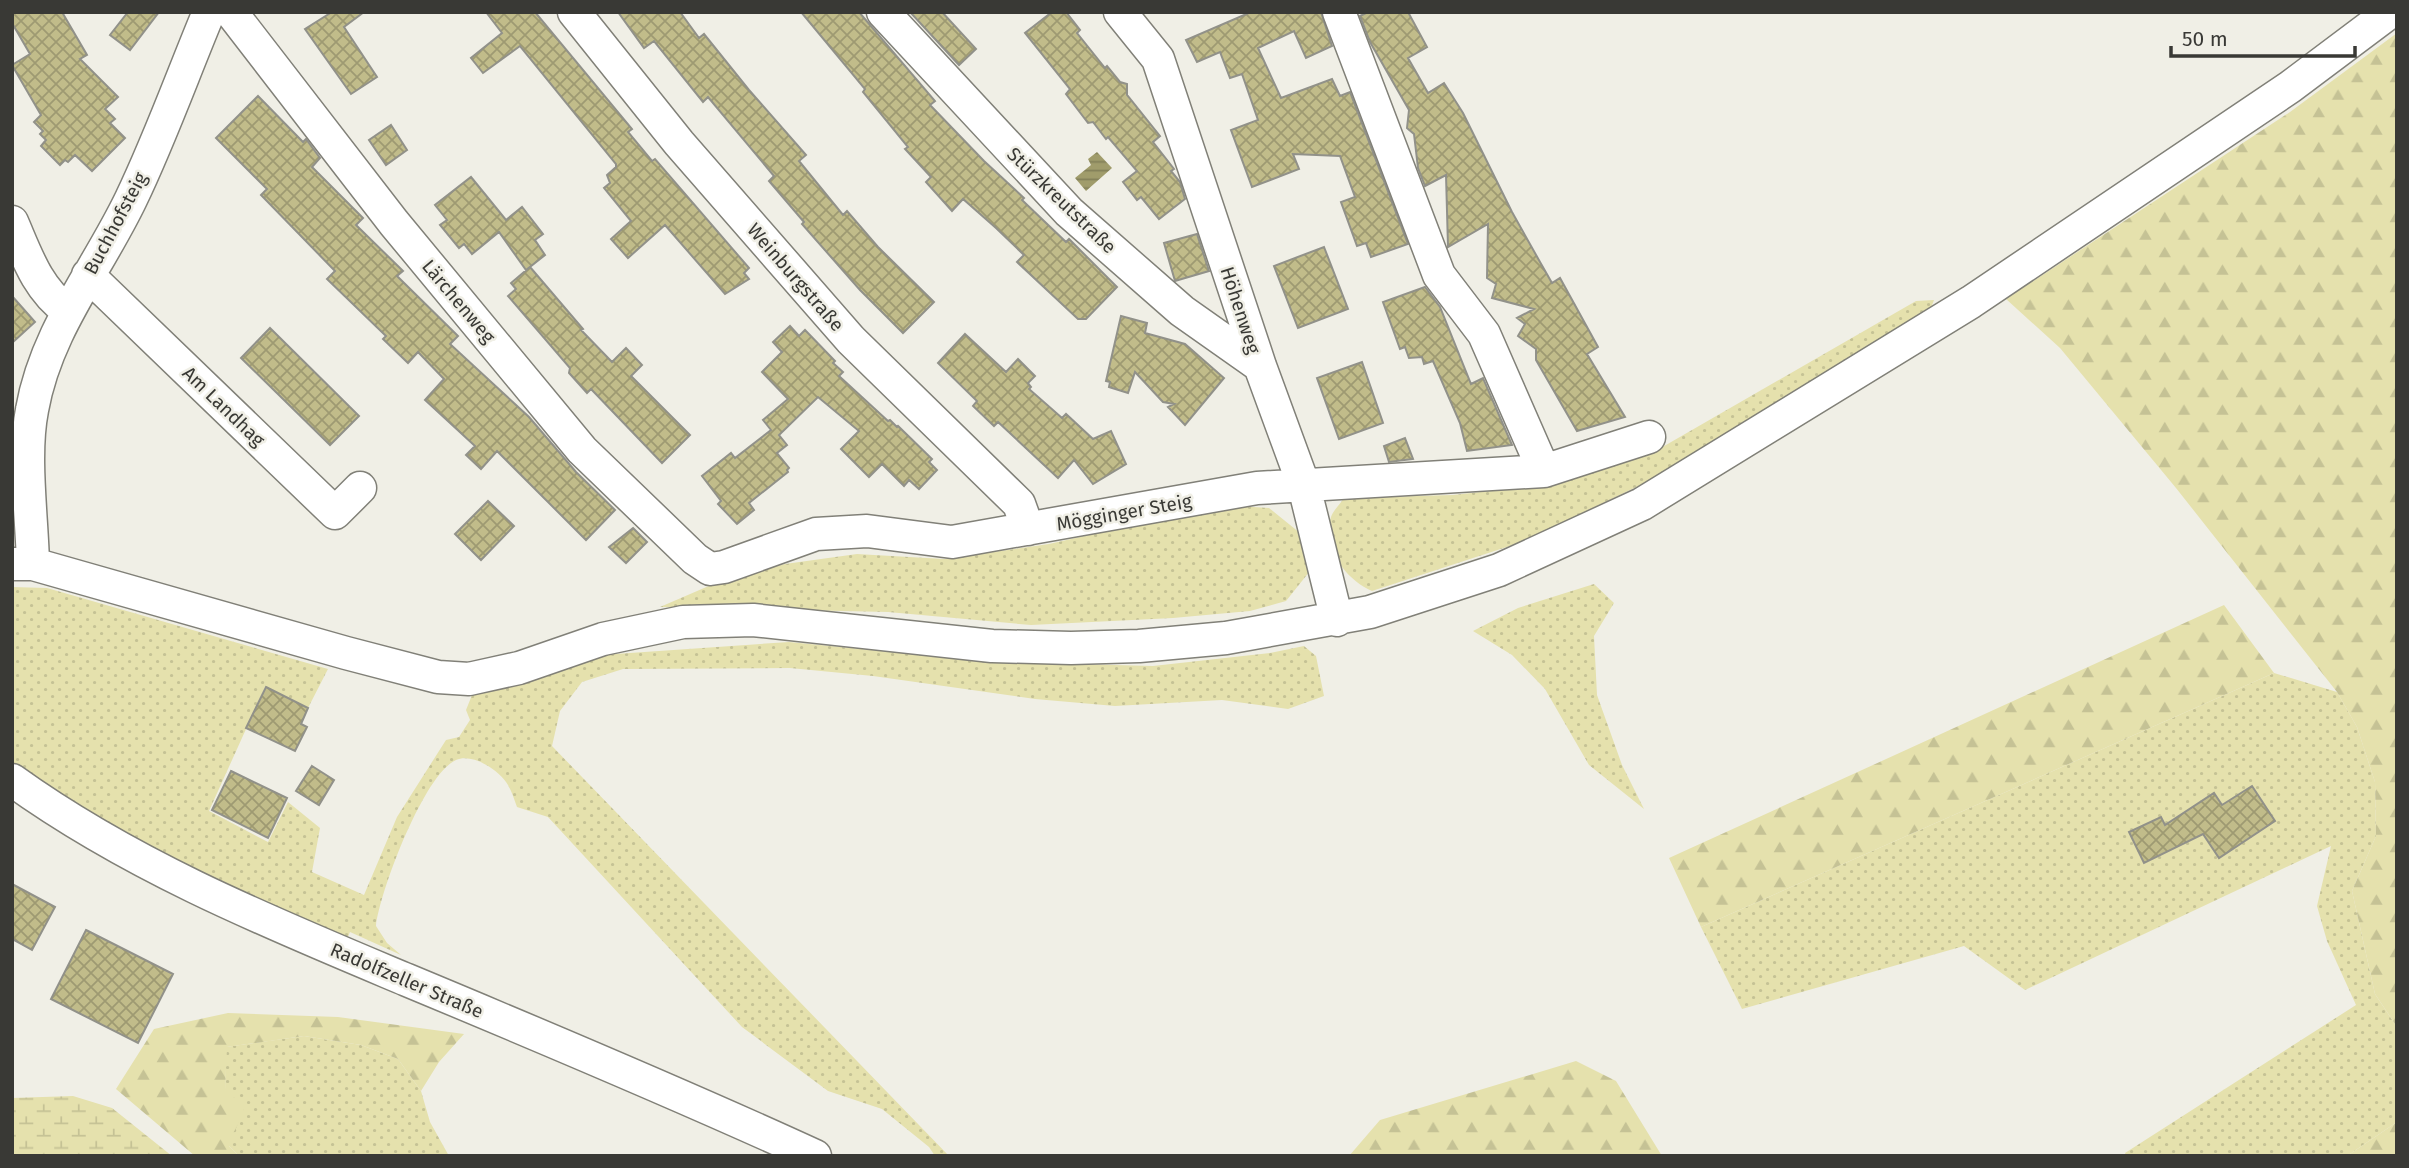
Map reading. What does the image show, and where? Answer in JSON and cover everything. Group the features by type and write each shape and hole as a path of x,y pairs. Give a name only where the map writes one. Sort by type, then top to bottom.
{"street":[{"name":"Buchhofsteig","path":"23,564 20,434 32,408 49,351 67,310 131,200 209,12"},
{"name":"Lärchenweg","path":"231,12 394,223 582,450 695,559 710,569"},
{"name":"Weinburgstraße","path":"574,12 679,143 851,340 1019,504 1028,529"},
{"name":"Stürzkreutstraße","path":"883,12 1069,212 1182,311 1260,366"},
{"name":"Höhenweg","path":"1120,12 1158,59 1260,366 1304,486 1337,620"},
{"path":"1339,12 1439,275 1483,334 1544,471"},
{"path":"23,564 438,677 469,679 519,668 603,639 683,622 753,620 992,646 1071,648 1139,646 1226,638 1337,620 1499,570 1642,504 1971,302 2290,87 2390,12"},
{"path":"12,222 34,272 49,295 67,310"},
{"name":"Am Landhag","path":"88,275 335,513 360,488"},
{"name":"Mögginger Steig","path":"710,569 724,567 816,534 867,531 952,542 1257,488 1544,471 1649,437"},
{"name":"Radolfzeller Straße","path":"12,779 104,841 255,916 708,1107 815,1156"}],"green space":[{"path":"2397,33 2397,1027 2375,994 2352,891 2376,836 2375,782 2357,727 2337,692 2176,488 2060,348 2006,299 2290,112"},
{"path":"1934,300 1929,313 1682,465 1522,542 1372,591 1345,571 1333,551 1329,528 1331,517 1344,498 1453,495 1561,483 1659,449 1916,301"},
{"path":"1221,505 1269,508 1300,533 1310,571 1286,601 1250,611 1031,625 888,612 660,607 711,585 785,564 857,554 944,559 1049,544"},
{"path":"1594,584 1614,603 1594,636 1597,695 1622,765 1644,809 1589,765 1545,689 1512,655 1473,631 1518,608"},
{"path":"12,587 47,588 328,669 308,708 265,687 209,811 268,842 288,802 320,828 312,872 364,895 397,817 446,740 459,737 470,720 466,710 472,695 601,655 789,642 996,662 1153,666 1270,653 1304,646 1316,656 1324,696 1288,709 1222,700 1115,706 1035,699 873,676 790,668 623,669 582,682 560,711 552,746 949,1156 935,1156 929,1147 882,1109 828,1091 742,1027 548,817 517,807 502,777 476,760 462,758 444,770 418,809 395,862 376,926 387,943 401,955 350,932 347,939 293,919 95,820 12,763"},
{"path":"2224,605 2274,673 1701,927 1669,858"},
{"path":"2274,673 2337,692 2357,727 2375,782 2376,836 2352,891 2375,994 2397,1027 2397,1122 2347,1156 2126,1156 2125,1153 2356,1005 2327,941 2317,906 2331,846 2025,990 1964,946 1742,1009 1701,927"},
{"path":"228,1013 338,1017 464,1034 439,1062 421,1091 398,1059 361,1045 304,1036 227,1047 225,1090 245,1106 229,1146 239,1156 195,1156 116,1089 154,1029"},
{"path":"304,1036 361,1045 398,1059 421,1091 430,1122 449,1156 239,1156 229,1146 225,1090 226,1047"},
{"path":"1576,1061 1616,1081 1662,1156 1349,1156 1380,1120"},
{"path":"73,1096 112,1108 172,1156 12,1156 12,1098"},
{"path":"2397,1122 2397,1156 2347,1156"}],"shaded area":[{"path":"1097,152 1112,168 1086,191 1075,178 1091,165 1088,159"}],"building":[{"path":"12,12 62,12 87,55 80,59 118,97 105,109 115,119 110,123 125,138 92,171 75,155 60,165 41,146 46,140 40,134 43,131 34,122 41,115 12,65 30,54 12,23"},
{"path":"128,12 159,12 130,50 110,35"},
{"path":"332,12 364,12 344,27 377,77 351,94 305,29"},
{"path":"486,12 535,12 632,129 628,132 652,161 655,159 749,268 744,273 749,279 725,294 665,225 628,258 611,239 631,221 604,188 610,183 607,175 616,164 520,46 483,73 471,58 502,33"},
{"path":"618,12 680,12 699,38 704,34 806,155 799,161 843,215 847,211 878,247 934,302 903,333 860,290 802,224 804,222 769,181 774,176 708,97 703,102 654,41 644,48"},
{"path":"801,12 859,12 935,101 930,105 1024,198 1022,200 1066,242 1069,239 1117,287 1086,319 1078,319 1017,262 1024,255 963,199 952,211 926,182 931,177 905,149 908,147 863,92 865,89"},
{"path":"910,12 942,12 976,49 959,65"},
{"path":"1052,12 1066,12 1080,30 1077,33 1105,68 1107,66 1120,82 1127,84 1127,95 1160,136 1153,142 1174,169 1171,171 1180,182 1185,199 1159,219 1141,197 1137,200 1123,182 1137,171 1093,122 1088,123 1066,94 1070,89 1025,33"},
{"path":"1251,12 1321,12 1332,46 1306,58 1294,31 1258,48 1281,98 1332,79 1340,96 1350,92 1408,244 1371,257 1366,243 1357,246 1341,202 1355,197 1340,156 1293,154 1299,169 1252,187 1231,130 1258,120 1242,74 1230,78 1220,52 1197,62 1186,40"},
{"path":"1368,12 1408,12 1427,47 1408,58 1428,93 1444,83 1463,113 1512,212 1552,283 1560,278 1598,347 1587,354 1625,417 1577,431 1536,360 1536,349 1518,336 1525,324 1517,318 1534,309 1492,298 1496,284 1487,278 1488,224 1448,247 1446,175 1425,186 1418,168 1414,134 1407,128 1409,110 1370,42 1360,16"},
{"path":"258,96 303,142 306,139 320,158 312,167 363,218 356,225 403,271 397,276 458,336 450,344 529,417 576,472 615,510 586,540 497,451 481,469 466,455 475,446 425,400 444,379 418,352 408,363 383,339 386,336 327,279 335,271 261,195 267,189 216,138"},
{"path":"391,125 407,150 386,165 369,140"},
{"path":"471,177 506,220 522,207 543,234 535,240 545,255 526,270 499,232 472,254 464,244 459,248 440,225 447,220 435,205"},
{"path":"1197,234 1209,271 1175,281 1164,243"},
{"path":"1324,247 1348,309 1298,328 1274,266"},
{"path":"530,267 583,329 581,330 612,362 626,348 642,365 631,376 690,435 662,463 591,389 587,393 569,373 570,368 508,296 516,289 511,283"},
{"path":"1425,287 1440,307 1471,384 1483,378 1512,445 1467,451 1460,423 1433,361 1424,364 1422,357 1409,358 1405,347 1400,349 1383,302"},
{"path":"12,296 35,322 12,343"},
{"path":"1121,316 1147,323 1145,333 1185,344 1224,378 1185,425 1168,407 1174,404 1163,402 1135,372 1128,393 1109,387 1110,382 1106,381"},
{"path":"790,326 799,336 805,330 835,361 833,363 843,372 839,376 932,459 929,462 937,470 919,489 909,480 904,486 882,464 869,477 841,449 859,431 818,397 779,435 787,445 777,453 789,468 788,472 749,503 754,510 737,524 718,504 721,501 702,476 731,453 735,458 771,430 763,420 788,399 762,372 782,352 773,342"},
{"path":"270,328 359,416 330,445 241,358"},
{"path":"965,334 1006,372 1018,359 1035,376 1028,383 1031,387 1029,389 1062,418 1066,414 1093,439 1111,431 1126,464 1093,484 1074,460 1058,478 998,422 994,426 973,406 977,401 938,363"},
{"path":"1362,362 1383,423 1339,439 1317,378"},
{"path":"1405,438 1413,459 1389,462 1384,446"},
{"path":"488,501 514,526 481,560 455,534"},
{"path":"633,528 647,542 626,563 609,547"},
{"path":"266,687 308,708 301,724 307,727 295,751 246,728"},
{"path":"312,766 334,780 319,805 296,791"},
{"path":"231,771 287,798 268,838 212,810"},
{"path":"2252,786 2275,821 2219,858 2203,834 2144,863 2129,832 2161,817 2165,825 2214,793 2222,805"},
{"path":"12,884 55,907 32,950 12,939"},
{"path":"86,930 173,974 138,1043 51,999"}]}
